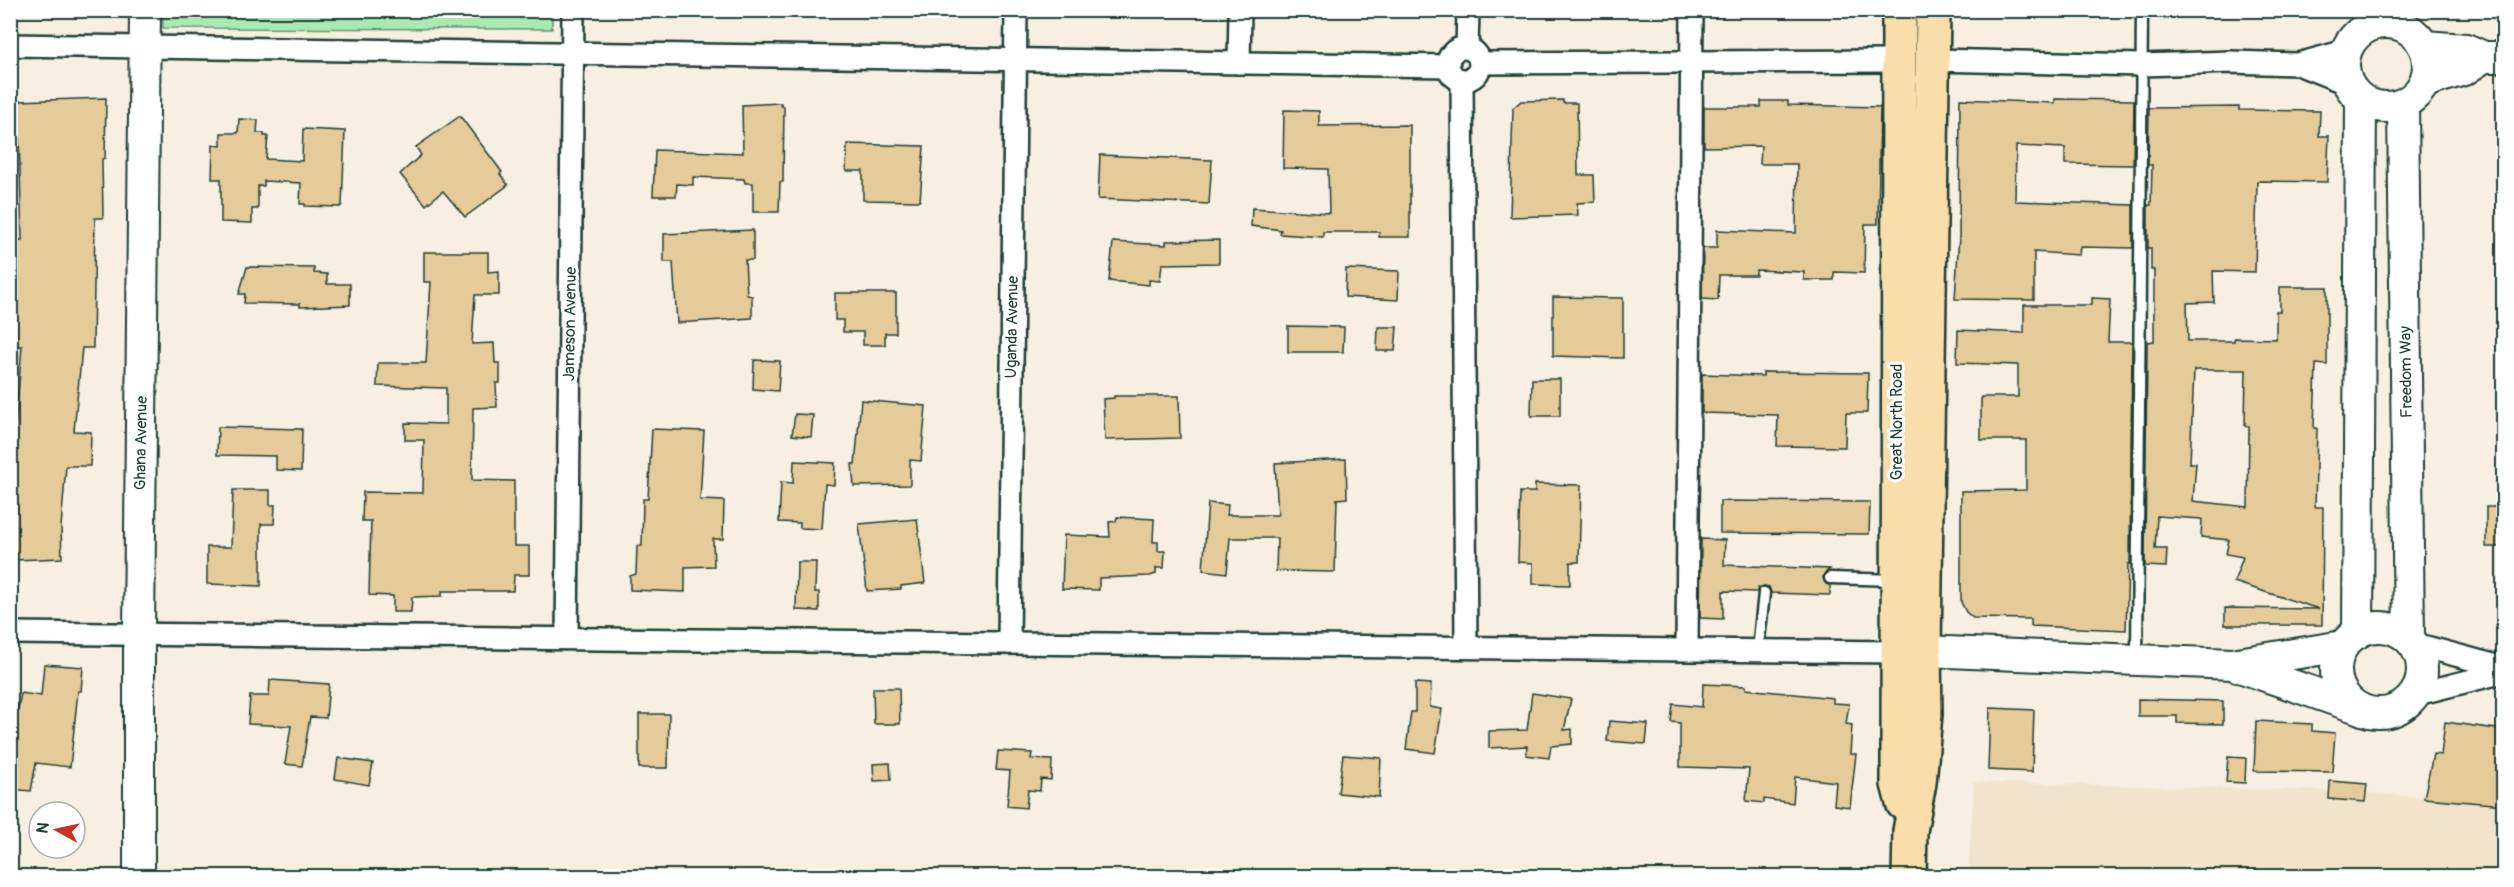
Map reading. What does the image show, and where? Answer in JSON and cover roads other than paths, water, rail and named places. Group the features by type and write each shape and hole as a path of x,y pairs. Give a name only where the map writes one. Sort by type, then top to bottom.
{"highway":[{"name":"Great North Road","path":"1899,10 1897,580 1925,714 1919,783 1910,831 1909,876"},
{"name":"Great North Road","path":"1910,651 1934,10"}],"main road":[{"name":"Ghana Avenue","path":"140,876 139,634 145,10"},
{"path":"2354,91 2381,107 2403,104 2412,99 2425,82 2429,64 2422,43 2421,10"},
{"path":"2358,708 2348,701 2337,680 2336,668 2351,640 2354,91 2344,73 2356,31 2370,25 2393,22 2413,32 2422,43 2466,49 2494,57"},
{"path":"2425,82 2464,70 2494,57"},
{"name":"Freedom Way","path":"2403,104 2410,641"},
{"path":"1910,651 2232,664 2351,640 2374,627 2387,628 2410,641 2420,660 2421,673 2414,695 2394,711 2376,713 2232,664"}],"street":[{"name":"Jameson Avenue","path":"567,638 573,10"},
{"name":"Uganda Avenue","path":"1009,643 1016,10"},
{"path":"1239,63 1240,10"},
{"path":"10,45 1239,63 1455,73 1475,76 1479,70 1474,56 1468,10"},
{"path":"1687,649 1692,10"},
{"path":"2298,64 2356,31"},
{"path":"1466,647 1455,73 1449,58 1454,52 1474,56 1691,62 1899,60"},
{"path":"1933,60 2142,65 2231,62 2298,64 2354,91"},
{"path":"10,633 1910,651"},
{"path":"2410,641 2504,670"},
{"path":"2414,695 2504,670"}],"lane":[{"path":"2137,660 2142,10"},
{"path":"1830,578 1897,580"},
{"path":"1758,650 1764,592"}]}
